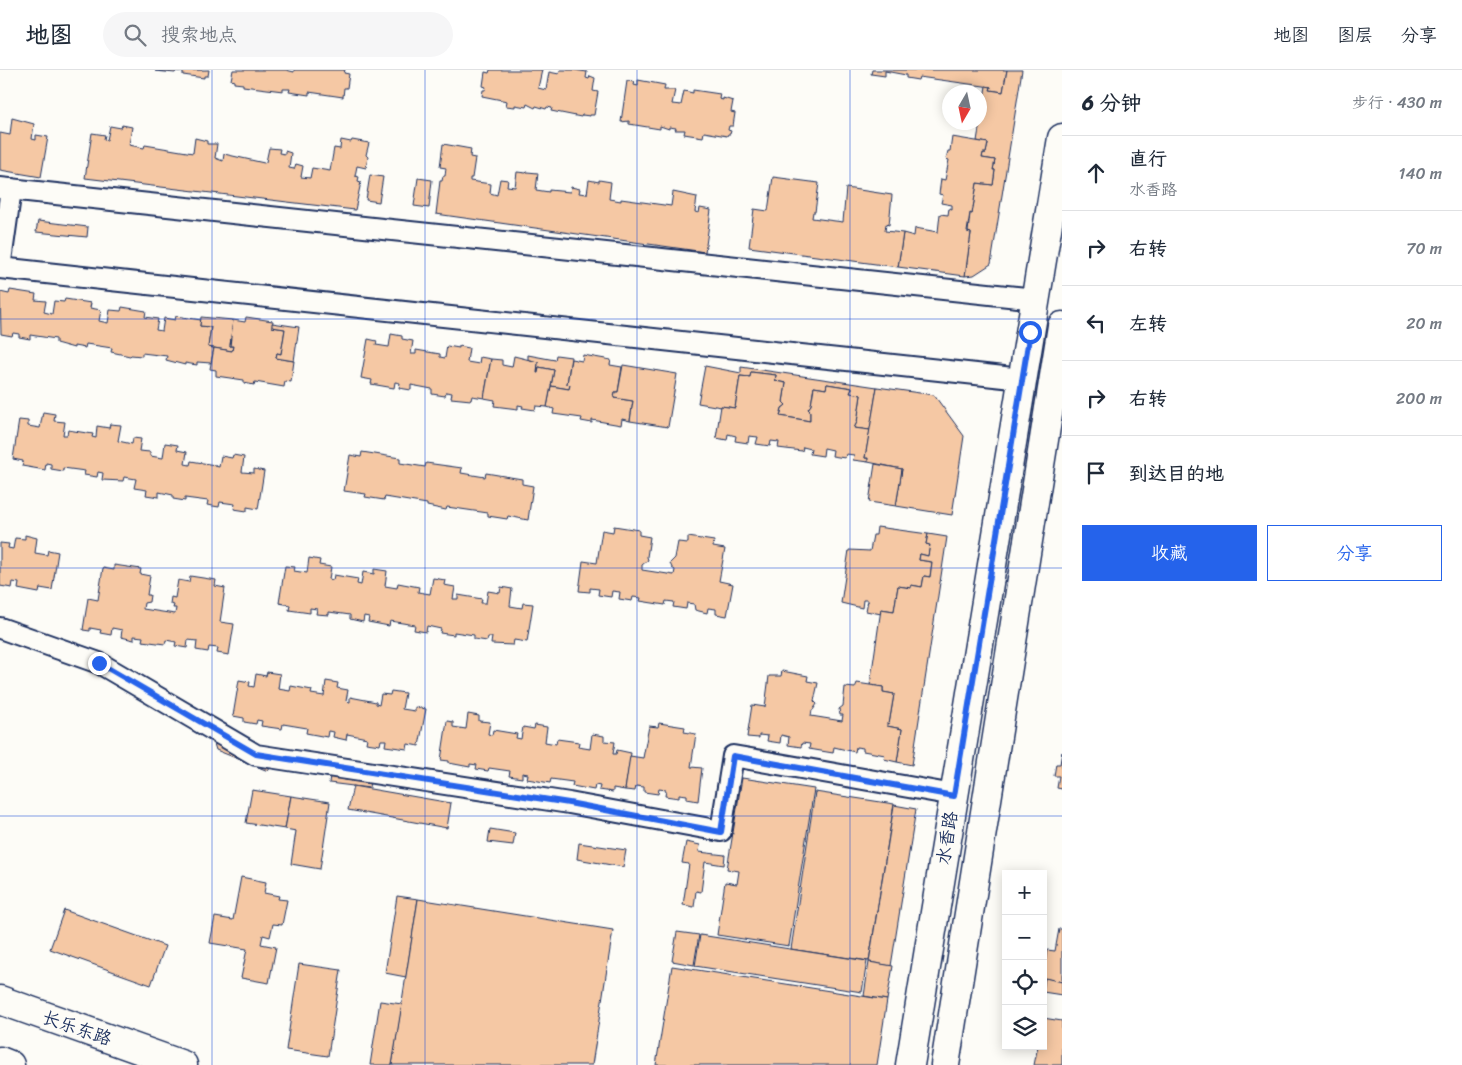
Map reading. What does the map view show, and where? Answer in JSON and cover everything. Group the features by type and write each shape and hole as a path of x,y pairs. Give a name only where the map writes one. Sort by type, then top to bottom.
{"street":[{"name":"水香路","path":"910,1065 1062,138"},
{"path":"1022,379 0,268 6,189 1036,299"},
{"path":"1030,332 1062,333"},
{"name":"水香路","path":"945,1065 1062,333"},
{"path":"0,628 99,663 256,754 569,803 721,832 733,756 954,796"},
{"name":"长乐东路","path":"0,1000 183,1065"},
{"path":"0,1061 10,1065"}],"building":[{"path":"209,70 208,76 204,76 204,78 183,75 183,72 176,71 175,73 155,71"},
{"path":"233,70 286,70 294,72 294,70 345,70 344,73 349,74 347,88 344,88 343,97 309,92 309,95 289,92 290,89 283,89 283,91 243,86 243,84 234,83 231,80"},
{"path":"490,70 542,70 538,88 546,90 549,72 559,74 560,70 574,70 587,72 586,78 589,79 590,76 595,78 593,91 598,92 594,115 582,115 581,117 551,111 552,108 547,107 546,109 536,106 535,108 527,104 526,107 506,106 507,101 482,96 483,90 486,87 483,86 485,72 489,73"},
{"path":"872,70 1007,70 1003,92 990,90 991,87 987,85 919,77 918,80 906,78 906,75 885,71 885,76 871,74"},
{"path":"1007,70 1022,70 991,264 974,275 965,276 971,233 968,232 970,213 972,214 977,183 993,185 995,170 993,170 995,160 982,158 983,153 986,153 988,143 977,141 979,130 987,130 987,86 991,87 990,90 1003,92"},
{"path":"638,80 665,85 664,90 675,90 672,104 681,105 684,91 693,93 693,90 720,94 719,99 723,100 723,98 733,101 731,112 735,113 733,126 729,126 728,130 731,131 730,134 727,136 704,132 703,137 684,134 685,130 675,130 676,128 669,127 669,129 660,126 660,129 629,124 629,121 621,122 627,81 635,82 634,85 638,86"},
{"path":"12,118 34,124 32,139 36,140 36,135 48,137 41,177 0,170 0,133 10,135"},
{"path":"122,125 132,127 129,145 144,148 145,145 193,153 195,138 207,141 207,144 217,144 215,158 223,161 224,154 264,163 266,162 269,148 280,149 279,153 285,154 285,151 291,153 289,168 294,169 296,164 303,166 301,177 310,178 312,168 330,171 334,148 340,149 341,140 369,143 366,155 368,157 366,168 357,166 355,176 359,177 358,181 361,182 355,210 85,178 92,133 105,135 104,139 107,140 110,126 121,128"},
{"path":"952,137 988,143 986,153 983,153 982,158 995,160 993,185 977,183 967,232 971,233 965,276 898,267 903,233 914,236 915,228 938,232 940,214 948,215 949,208 952,209 952,205 941,203 943,195 939,194 941,179 945,180 949,160 946,159 948,151 950,151"},
{"path":"443,144 471,149 470,157 475,158 470,181 491,184 490,193 497,195 500,179 508,180 507,186 515,187 517,172 527,172 538,173 536,190 549,192 549,190 570,192 571,187 580,189 579,193 587,194 589,180 599,182 599,180 611,182 609,199 671,206 673,192 697,197 695,212 699,213 700,208 711,210 705,252 436,214 440,181 445,176 446,168 440,167"},
{"path":"370,175 383,177 379,202 366,200"},
{"path":"773,177 819,183 815,212 813,212 812,218 843,222 846,188 892,195 889,225 886,224 885,231 903,233 898,267 749,247 754,209 768,211"},
{"path":"418,178 432,180 429,208 414,206"},
{"path":"38,221 88,227 87,237 36,232"},
{"path":"10,290 36,294 35,300 46,301 44,312 52,314 54,301 64,302 65,299 91,303 90,308 101,310 99,321 108,323 110,310 121,311 122,307 146,311 145,317 158,319 156,330 162,331 164,318 175,320 176,316 201,320 200,326 211,327 208,347 214,348 211,363 197,362 197,365 185,363 185,365 166,360 167,356 142,353 142,356 130,356 111,352 112,348 86,344 85,348 74,346 74,348 56,343 56,339 30,335 30,339 19,337 19,334 13,333 12,336 1,334 0,292 9,294"},
{"path":"201,317 233,320 230,346 233,346 232,351 208,347 211,327 200,326"},
{"path":"246,317 273,321 272,327 285,329 281,354 277,353 276,358 294,361 291,382 285,381 284,387 255,382 254,385 244,383 244,380 216,376 216,370 210,369 214,348 232,351 233,346 230,346 233,320 245,322"},
{"path":"272,323 299,327 294,361 276,358 277,353 281,354 285,329 272,327"},
{"path":"391,334 413,341 411,354 416,354 416,350 440,354 440,357 445,358 447,346 459,348 459,346 469,348 467,362 479,364 480,357 491,359 484,398 472,396 471,400 451,398 452,393 446,392 445,396 432,394 432,389 411,385 411,390 399,388 400,383 395,382 394,388 371,384 372,380 361,378 368,339 377,341 376,345 389,347"},
{"path":"528,355 555,360 556,355 571,357 567,384 570,385 569,389 551,386 554,370 539,367 537,373 538,362 528,360"},
{"path":"583,355 611,360 610,365 622,367 618,392 615,392 614,398 633,401 630,421 622,419 621,425 592,420 592,423 581,421 582,418 553,414 554,409 547,407 551,386 569,389 570,385 567,384 571,359 582,361"},
{"path":"514,356 538,362 537,373 539,367 554,370 547,407 536,406 535,410 522,408 523,406 518,405 518,409 494,406 495,400 484,398 491,359 502,360 502,365 512,367"},
{"path":"623,365 677,374 668,427 630,421 633,401 614,398 615,392 618,392"},
{"path":"705,366 741,373 741,367 877,387 870,430 854,428 857,422 861,395 850,393 852,388 827,384 826,389 814,387 811,405 808,409 810,411 810,421 780,416 782,408 786,405 783,402 786,383 775,381 776,375 751,372 750,377 740,376 735,408 698,403"},
{"path":"751,372 776,375 775,381 786,383 783,402 786,405 782,408 780,416 810,421 810,411 808,409 811,405 814,387 826,389 827,384 852,388 850,393 861,395 857,422 854,428 870,430 865,458 868,458 868,462 853,460 854,455 846,454 845,458 832,456 833,450 824,448 823,456 810,454 811,449 803,447 802,451 778,448 779,442 771,441 770,446 756,444 758,437 749,436 748,443 735,441 736,436 728,434 727,440 716,438 721,406 735,408 740,376 750,377"},
{"path":"877,387 934,395 964,436 952,515 896,506 902,469 868,462 868,458 865,458"},
{"path":"43,412 55,414 54,421 65,422 63,435 67,435 68,430 93,434 92,437 96,438 97,426 109,428 110,424 121,425 118,441 132,444 133,438 141,439 139,451 150,452 150,456 163,458 165,443 178,445 177,450 187,452 185,464 190,465 191,461 219,467 221,456 232,458 233,455 244,457 242,472 254,473 254,469 264,471 258,509 247,507 247,511 234,509 235,504 220,502 219,507 207,505 208,501 185,498 185,501 173,499 173,495 159,492 159,497 146,495 147,490 134,488 136,479 124,477 123,481 102,480 103,473 98,472 97,477 84,475 85,471 63,468 63,471 51,469 51,464 46,463 45,470 22,466 23,461 13,459 19,420 28,421 28,426 40,428"},
{"path":"362,452 400,458 400,463 425,467 426,463 462,468 461,473 485,477 486,473 522,479 522,484 533,486 528,520 508,516 507,519 488,516 488,513 447,507 446,510 427,506 427,504 385,497 384,500 365,497 366,494 344,491 350,455 361,457"},
{"path":"875,464 902,469 896,506 869,502"},
{"path":"614,526 639,530 639,535 650,537 648,560 642,565 642,570 674,575 675,570 670,563 675,558 678,542 688,543 688,537 714,541 713,547 725,549 719,581 733,584 727,616 716,614 716,609 708,608 707,613 695,610 694,604 687,603 686,609 673,607 674,602 666,601 665,605 640,601 641,598 633,597 632,601 619,599 620,592 612,591 611,597 598,595 599,589 590,588 590,592 579,591 583,561 597,563 602,530 613,532"},
{"path":"877,527 928,534 926,544 930,545 928,556 920,554 919,560 932,562 930,577 924,576 922,587 911,585 911,588 898,586 894,611 881,609 881,614 866,611 868,600 863,600 862,608 841,603 849,550 870,551 873,535 876,535"},
{"path":"928,534 947,537 912,765 897,762 902,729 887,726 887,723 889,724 894,694 883,692 883,687 870,685 881,609 894,611 898,586 911,588 911,585 922,587 924,576 930,577 932,562 919,560 920,554 928,556 930,545 926,544"},
{"path":"25,535 37,538 35,553 47,555 48,550 58,552 52,590 40,588 39,593 18,589 19,583 13,582 12,588 0,586 0,543 9,544 8,548 13,549 15,538 25,539"},
{"path":"309,558 320,560 319,565 331,567 329,579 333,580 334,575 358,579 357,584 361,585 363,572 374,574 374,569 387,571 385,586 397,588 398,583 419,587 418,592 430,594 433,578 445,580 444,585 455,587 453,599 458,599 458,595 482,599 481,603 486,603 488,591 500,593 501,587 512,589 510,606 522,608 523,603 533,604 527,642 514,640 513,645 491,644 492,637 488,637 487,641 474,639 474,635 454,632 454,635 440,633 441,629 427,626 426,632 414,630 415,625 390,621 389,626 368,622 369,617 364,616 363,622 350,619 350,615 329,612 329,615 316,614 317,609 310,608 310,613 289,610 290,605 279,603 285,566 295,567 294,571 307,573"},
{"path":"114,565 141,569 140,574 150,576 147,595 150,595 149,602 144,603 143,609 175,614 176,608 173,608 174,605 170,604 171,597 175,598 178,580 189,582 190,576 216,580 215,586 225,588 220,622 234,624 229,655 217,653 218,648 209,647 208,652 196,650 197,641 188,640 187,648 175,646 176,642 166,640 165,644 142,641 143,637 134,636 134,640 121,637 122,630 112,628 111,635 100,633 101,630 90,628 90,631 83,630 88,598 98,600 103,568 114,570"},
{"path":"782,671 808,676 807,681 818,683 814,701 817,704 812,710 811,716 842,721 843,715 840,715 839,709 843,706 845,687 855,688 857,683 883,687 883,692 894,694 889,724 887,723 887,726 902,729 897,762 884,759 885,755 863,751 863,748 856,747 855,752 834,747 833,753 809,749 810,744 802,743 801,747 788,745 789,737 781,735 780,743 767,741 768,736 759,735 759,738 747,737 752,705 765,707 769,676 781,676"},
{"path":"267,672 280,674 278,689 290,691 291,686 312,690 311,694 324,696 326,681 338,683 337,688 348,690 346,701 350,702 350,697 376,702 379,705 381,694 390,695 391,691 405,693 402,709 415,711 415,707 426,709 419,746 408,744 407,749 385,746 386,740 381,740 380,745 366,743 367,738 347,734 346,740 333,737 334,732 328,731 327,737 306,733 307,728 283,724 282,729 261,726 262,721 257,720 256,724 244,722 244,718 233,716 239,680 250,682 249,686 254,687 256,674 266,676"},
{"path":"468,714 479,716 479,721 490,722 488,734 492,735 493,730 517,734 516,738 521,739 523,727 534,729 535,725 547,727 545,742 556,744 557,739 579,742 578,747 590,749 592,734 604,736 604,741 615,742 613,754 616,754 617,750 631,753 625,790 613,788 613,792 599,790 600,786 595,785 594,790 572,786 573,782 551,779 550,783 527,779 528,774 522,773 522,778 509,776 510,771 489,768 488,771 476,769 477,765 470,764 470,767 441,760 447,721 453,722 453,727 466,729"},
{"path":"659,723 685,727 684,732 696,734 691,767 702,768 698,801 687,799 687,795 679,794 679,798 665,796 666,790 659,789 658,794 644,792 644,787 636,786 635,791 625,790 630,756 643,758 649,726 658,727"},
{"path":"209,728 274,763 268,771 216,750"},
{"path":"1062,752 1062,789 1057,788 1059,776 1054,776 1056,764 1060,764"},
{"path":"331,769 371,776 369,788 329,783"},
{"path":"742,778 814,789 789,946 717,935 725,882 737,884 739,871 727,869"},
{"path":"353,786 451,803 447,828 348,810"},
{"path":"252,790 291,796 285,829 246,823"},
{"path":"815,792 894,804 869,961 791,949"},
{"path":"291,796 330,802 320,869 291,864 296,831 285,829"},
{"path":"894,805 916,809 891,966 869,962"},
{"path":"490,829 515,833 513,845 488,842"},
{"path":"686,842 700,845 699,852 725,855 724,865 705,862 701,892 696,891 694,907 683,905 689,864 682,863"},
{"path":"579,843 626,850 623,867 577,859"},
{"path":"241,877 266,882 264,893 279,896 278,899 287,900 282,925 273,924 270,937 263,935 261,944 276,947 269,983 241,978 247,949 210,943 215,917 233,920"},
{"path":"397,896 418,899 406,977 385,973"},
{"path":"418,899 613,930 592,1065 392,1065"},
{"path":"64,910 165,946 151,985 50,949"},
{"path":"1059,929 1062,929 1062,982 1047,979 1047,950 1055,951"},
{"path":"677,932 699,935 694,965 672,961"},
{"path":"700,935 867,961 862,992 695,966"},
{"path":"869,962 893,966 887,1000 864,996"},
{"path":"299,964 341,970 328,1056 286,1050"},
{"path":"672,966 887,1000 877,1065 656,1065"},
{"path":"1047,978 1062,982 1062,995 1047,993"},
{"path":"380,1001 402,1004 392,1065 370,1065"},
{"path":"1047,1019 1062,1021 1062,1065 1034,1065 1037,1050 1047,1050"}],"route":[{"path":"99,663 256,754 569,803 721,832 733,756 954,796 1030,332"}]}
